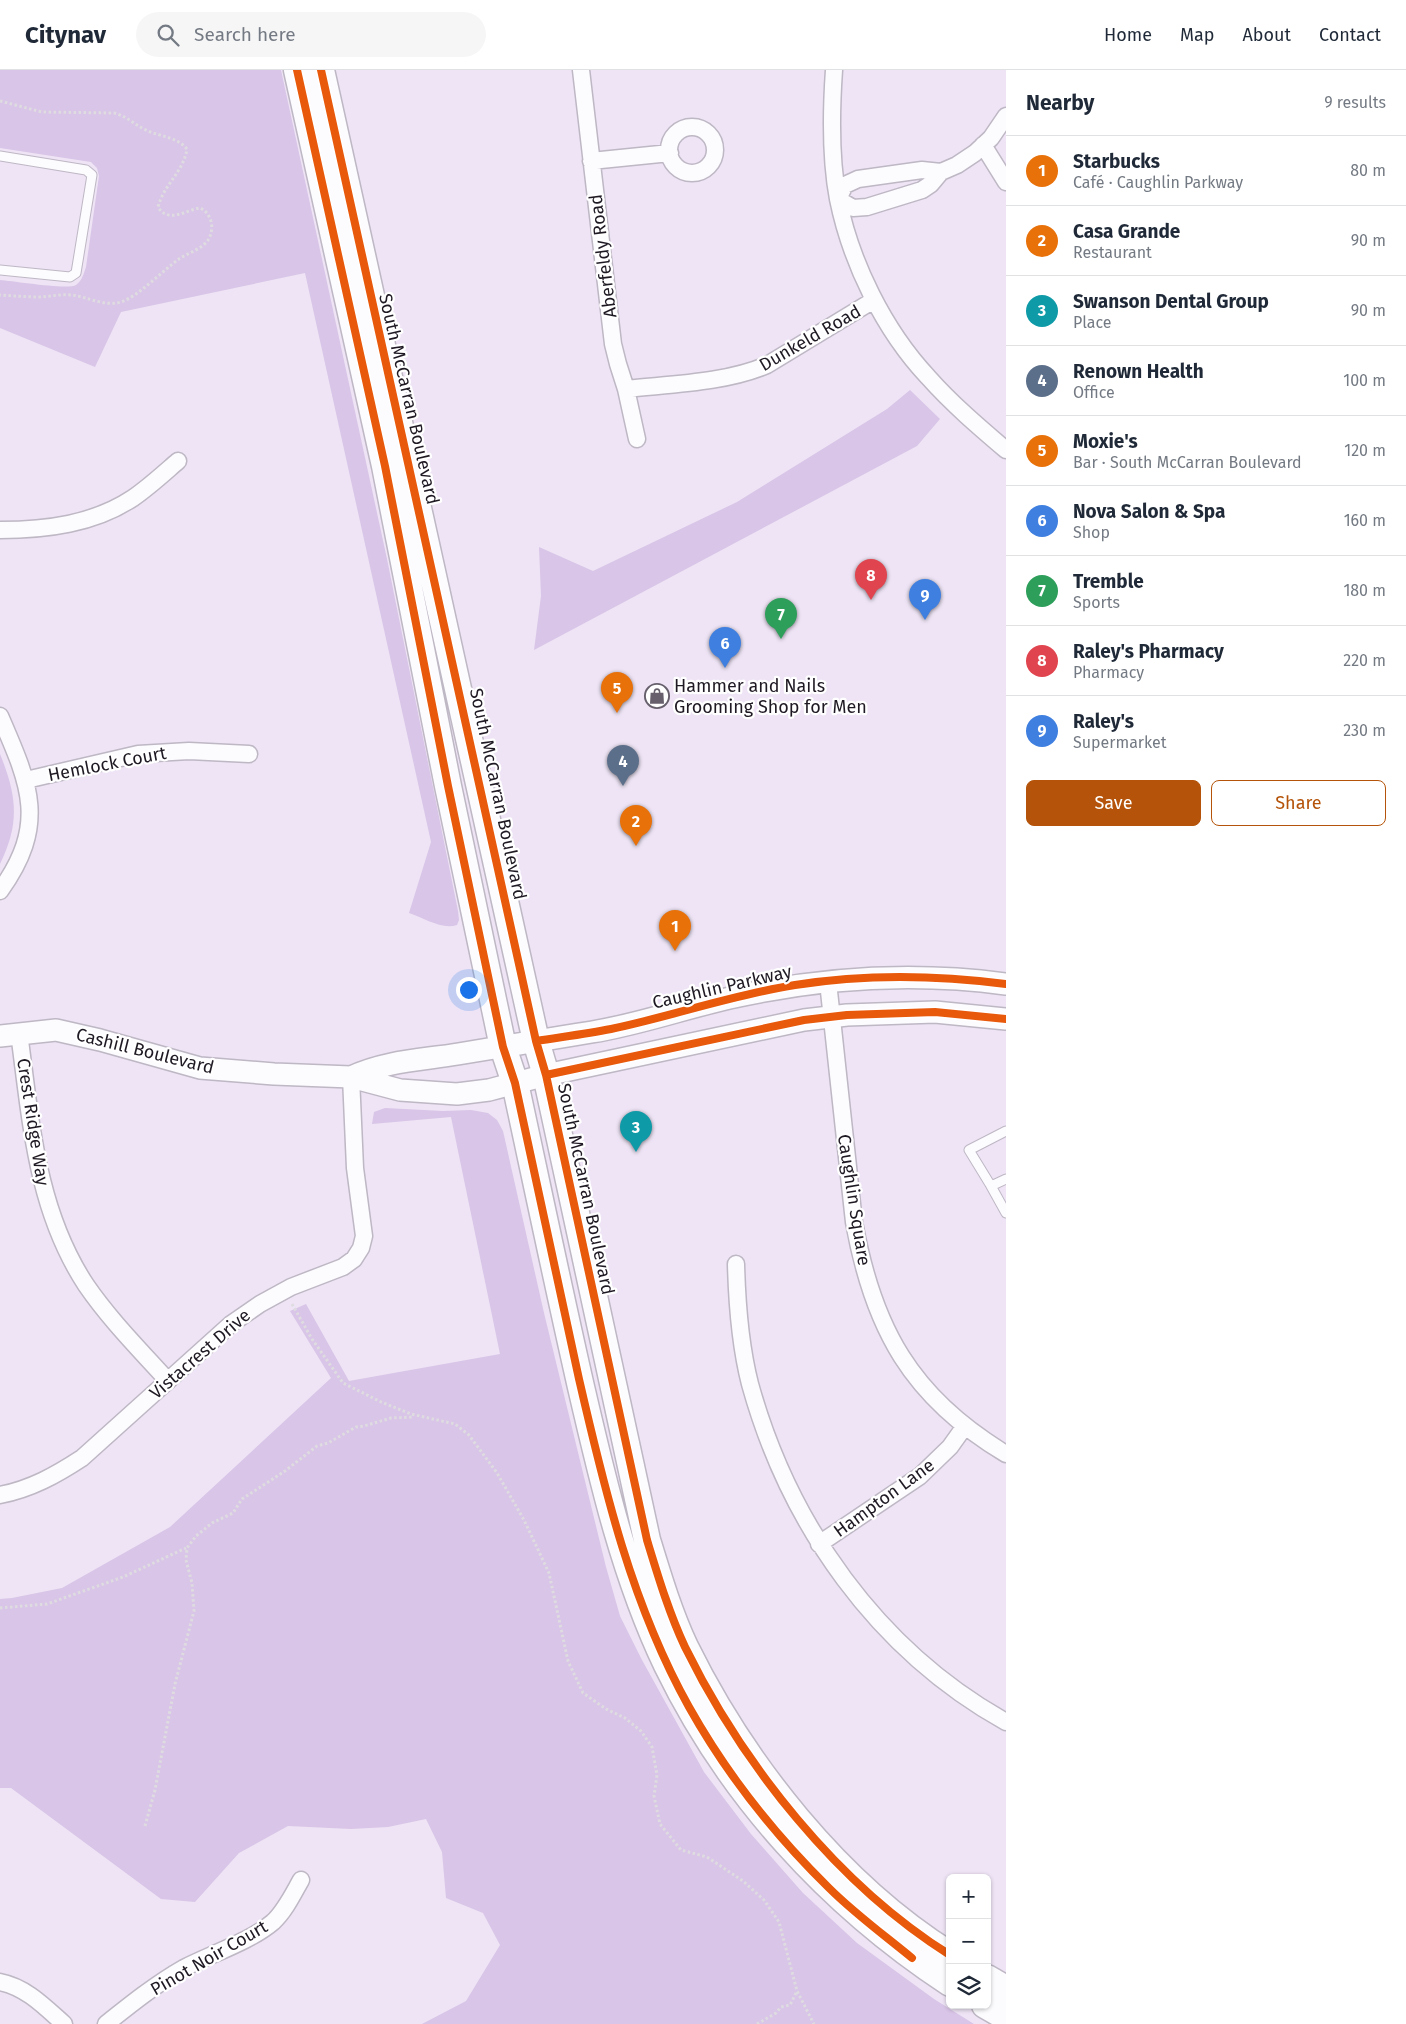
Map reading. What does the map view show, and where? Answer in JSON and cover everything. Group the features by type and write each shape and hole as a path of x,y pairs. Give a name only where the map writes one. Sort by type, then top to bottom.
{"main road":[{"name":"South McCarran Boulevard","path":"297,70 385,466 448,786 503,1047 515,1083 559,1289 611,1508 629,1572 667,1664 690,1709 742,1787 804,1862 854,1912 912,1958 946,1980"},
{"name":"South McCarran Boulevard","path":"321,70 536,1041 546,1075 647,1540 663,1594 685,1646 716,1707 780,1800 821,1846 857,1882 899,1918 946,1952"},
{"path":"991,1980 1006,1989"},
{"path":"991,2008 1006,2017"}],"street":[{"name":"Aberfeldy Road","path":"581,70 613,344 626,389 637,439"},
{"path":"834,70 832,111 833,158 838,199 846,229 874,300 897,337 927,376 964,414 1006,450"},
{"path":"838,199 853,208 867,207 922,190 931,184 941,172 957,165 991,138 1006,116"},
{"path":"983,145 1006,161"},
{"path":"983,145 1006,182"},
{"path":"591,162 670,153"},
{"path":"838,199 845,185 858,179 922,170 941,172"},
{"name":"Dunkeld Road","path":"626,389 721,378 753,371 767,365 874,300"},
{"path":"0,530 54,527 101,515 134,498 178,461"},
{"path":"0,716 26,780 30,804 26,840 20,859 0,891"},
{"name":"Hemlock Court","path":"26,780 138,754 189,750 249,754"},
{"name":"Caughlin Parkway","path":"536,1041 611,1029 737,996 795,985 896,977 946,978 1006,984"},
{"name":"Caughlin Square","path":"828,982 854,1222 870,1293 886,1332 922,1386 965,1426 1006,1454"},
{"path":"546,1075 770,1026 832,1017 935,1012 1006,1019"},
{"name":"Cashill Boulevard","path":"9,1035 44,1030 73,1033 177,1062 219,1070 351,1077 400,1090 433,1094 457,1094 489,1090 546,1075"},
{"name":"Crest Ridge Way","path":"9,1035 42,1186 55,1225 74,1263 102,1307 168,1381"},
{"name":"Cashill Boulevard","path":"351,1077 384,1064 536,1041"},
{"name":"Vistacrest Drive","path":"0,1495 30,1487 57,1475 82,1458 231,1324 285,1290 343,1267 354,1259 361,1248 364,1236 355,1168 351,1077"},
{"path":"736,1264 737,1303 750,1382 776,1461 789,1492 820,1544 860,1600 890,1634 919,1661 955,1689 1004,1717"},
{"name":"Hampton Lane","path":"820,1544 920,1476 950,1447 965,1426"},
{"name":"Pinot Noir Court","path":"106,2024 154,1987 273,1922 301,1880"},
{"path":"0,1982 10,1984 33,1996 64,2024"}],"lane":[{"path":"0,156 86,170 92,175 76,273 70,277 0,270"},
{"path":"1006,1131 969,1150 992,1186 1006,1213"},
{"path":"992,1186 1006,1179"}],"path":[{"path":"0,102 42,112 114,113 123,115 147,131 174,139 187,149 185,160 182,168 160,199 158,207 162,213 168,216 200,208 206,211 211,218 211,230 210,238 206,243 181,258 133,296 120,302 107,304 73,295 0,295"},
{"path":"285,1290 312,1339 343,1383 381,1402 418,1416 455,1424 469,1435 498,1473 524,1520 549,1573 568,1660 583,1693 606,1709 625,1718 641,1731 652,1747 657,1775 654,1796 660,1824 681,1850 707,1857 743,1881 764,1900 779,1922 797,1991 814,2024"},
{"path":"0,1608 48,1604 122,1577 187,1548 196,1536 212,1523 233,1513 242,1499 285,1471 317,1446 328,1443 356,1427 391,1418 418,1416"},
{"path":"145,1826 155,1790 176,1684 194,1611 192,1583 186,1560 187,1548"},
{"path":"757,2024 776,2013 781,2007 790,2005 797,1991"}],"shaded area":[{"path":"0,70 281,70 387,559 458,911 459,920 457,925 439,925 409,913 431,842 305,273 121,312 95,367 0,328 0,280 40,285 71,286 76,285 81,279 86,267 99,176 97,168 91,162 0,148"},
{"path":"910,390 940,419 917,446 534,650 541,596 539,547 593,571 737,502 887,409"},
{"path":"0,754 10,783 14,809 11,835 0,864"},
{"path":"385,1108 443,1111 471,1110 488,1113 497,1120 503,1131 544,1313 606,1567 620,1616 642,1660 704,1772 751,1834 803,1893 857,1943 946,2006 946,2009 950,2009 974,2024 422,2024 466,2001 500,1945 483,1913 446,1898 442,1852 426,1819 388,1827 351,1829 288,1826 239,1853 195,1902 161,1899 11,1788 0,1788 0,1599 62,1588 170,1527 331,1378 290,1311 306,1304 349,1381 500,1354 451,1117 372,1124 374,1112"}],"cycle path":[{"path":"297,70 385,466 448,786 503,1047 515,1083 589,1421 622,1547 651,1629 669,1668 703,1732 735,1779 771,1825 809,1868 859,1915 912,1958"},
{"path":"321,70 536,1041 546,1075 647,1540 664,1594 685,1647 708,1691 735,1735 797,1819 832,1858 869,1894 909,1927 946,1952"},
{"path":"536,1041 611,1029 748,994 821,981 874,977 927,977 1006,984"},
{"path":"546,1075 804,1020 847,1015 935,1012 1006,1019"}],"place":[{"name":"Raley's Pharmacy","path":"871,600"},
{"name":"Raley's","path":"925,620"},
{"name":"Tremble","path":"781,639"},
{"name":"Nova Salon & Spa","path":"725,668"},
{"name":"Hammer and Nails Grooming Shop for Men","path":"657,696"},
{"name":"Moxie's","path":"617,713"},
{"name":"Renown Health","path":"623,786"},
{"name":"Casa Grande","path":"636,846"},
{"name":"Starbucks","path":"675,951"},
{"name":"Swanson Dental Group","path":"636,1152"}]}
